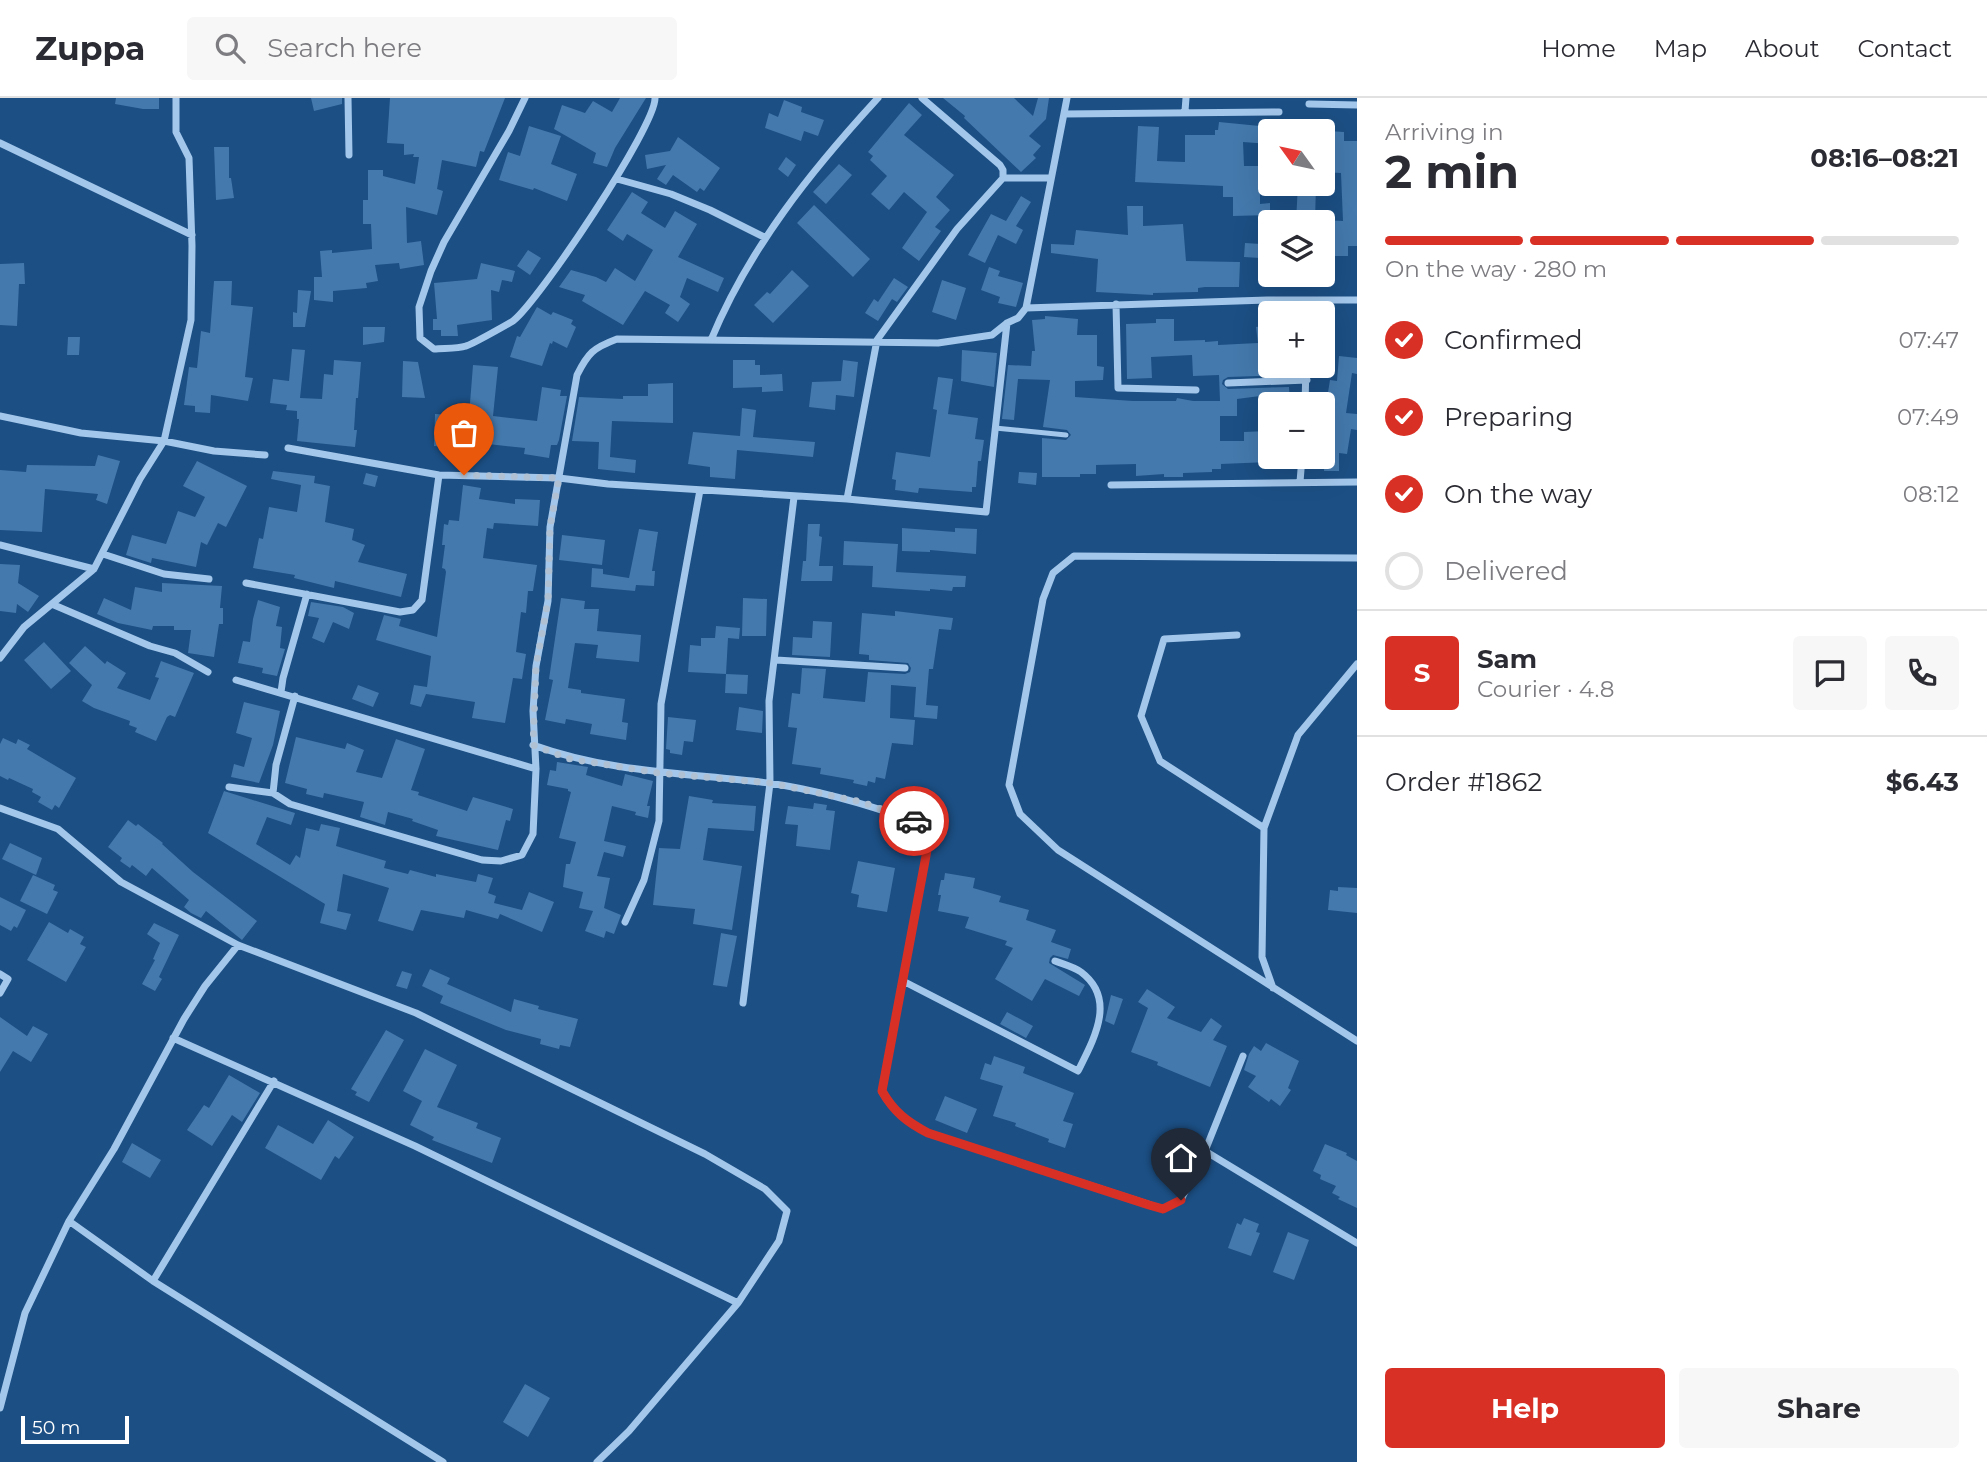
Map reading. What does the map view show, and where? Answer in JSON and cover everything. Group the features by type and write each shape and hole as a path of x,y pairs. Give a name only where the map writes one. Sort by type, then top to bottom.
{"street":[{"path":"0,658 24,627 54,605 94,569 139,479 164,441 191,320 189,158 176,132 176,98"},
{"path":"348,98 349,155"},
{"path":"525,98 435,261 419,307 420,338 434,349 467,346 513,321 542,288 617,179 654,111 655,98"},
{"path":"711,340 723,312 764,237 804,183 878,98"},
{"path":"847,499 877,340 957,229 1003,178 1000,165 922,98"},
{"path":"229,787 273,793 290,804 482,860 501,861 522,855 533,834 536,666 548,601 550,527 576,376 585,359 596,346 617,339 938,342 992,335 1018,318 1026,308 1067,98"},
{"path":"1185,111 1186,98"},
{"path":"1309,104 1357,105"},
{"path":"1064,114 1279,112"},
{"path":"0,143 192,235"},
{"path":"1003,178 1050,178"},
{"path":"617,179 671,194 764,237"},
{"path":"1026,308 1357,300"},
{"path":"1116,304 1118,388 1196,390"},
{"path":"288,448 439,475 559,478 986,512 1007,323"},
{"path":"1228,383 1307,380 1306,392"},
{"path":"0,416 81,433 265,455"},
{"path":"1300,482 1301,469"},
{"path":"246,583 400,612 413,610 422,600 439,475"},
{"path":"1111,485 1357,482"},
{"path":"625,922 644,880 659,821 660,704 699,489"},
{"path":"743,1003 770,783 769,701 794,497"},
{"path":"0,545 94,569"},
{"path":"103,554 164,574 209,579"},
{"path":"1357,558 1074,556 1053,573 1043,599 1009,785 1020,814 1058,850 1357,1041"},
{"path":"281,692 307,594"},
{"path":"54,605 150,646 175,653 208,672"},
{"path":"1237,635 1164,639 1141,716 1160,761 1264,828"},
{"path":"776,660 905,668"},
{"path":"1274,988 1262,957 1264,828 1298,735 1357,664"},
{"path":"236,680 536,769"},
{"path":"273,793 276,765 295,696"},
{"path":"533,745 570,759 659,773 770,783 862,802 918,822 928,845 882,1091 892,1108 907,1122 928,1133 1163,1209 1181,1200 1205,1151 1243,1056"},
{"path":"0,808 58,829 121,882 238,945 416,1013 705,1154 765,1189 787,1211 779,1241 738,1303 629,1432 597,1462"},
{"path":"0,1408 25,1312 68,1221 114,1149 173,1038 205,986 238,945"},
{"path":"903,981 1078,1070 1094,1038 1101,1011 1097,989 1080,971 1055,961"},
{"path":"0,974 8,979 0,993"},
{"path":"173,1038 532,1201 738,1303"},
{"path":"153,1281 274,1082"},
{"path":"1205,1151 1357,1242"},
{"path":"68,1221 153,1281 443,1462"}],"lane":[{"path":"995,428 1066,435"}],"building":[{"path":"116,98 159,98 159,109 115,104"},
{"path":"311,98 342,98 342,104 314,111"},
{"path":"390,98 505,98 484,152 480,151 476,167 442,160 437,189 443,191 437,215 406,207 407,243 421,241 424,265 400,269 399,263 375,265 378,281 366,283 367,288 333,291 333,302 314,300 314,277 322,277 320,251 332,250 332,253 372,249 371,224 363,224 363,200 368,200 368,170 383,170 383,176 415,184 419,157 413,157 414,154 404,155 404,144 387,143"},
{"path":"620,98 646,98 615,148 607,167 593,163 596,153 554,129 562,105 585,113 593,101 612,112"},
{"path":"943,98 1014,98 1033,116 1038,98 1049,98 1046,119 1029,136 1041,146 1033,155 1036,158 1021,172"},
{"path":"784,100 802,107 801,112 824,120 818,136 804,131 801,141 765,128 769,113 778,117"},
{"path":"909,103 922,115 904,135 954,175 936,197 950,210 935,227 941,231 919,261 902,248 927,212 904,192 889,210 871,194 887,176 870,160 873,156 868,152"},
{"path":"1219,122 1258,126 1258,143 1243,142 1244,166 1258,166 1260,204 1270,203 1270,210 1258,210 1258,215 1233,216 1233,197 1223,197 1223,186 1135,182 1138,126 1159,127 1157,161 1185,162 1185,135 1215,135 1215,130 1218,130"},
{"path":"529,126 561,136 551,164 577,174 567,201 534,188 533,190 499,180 508,152 520,156"},
{"path":"1335,131 1344,132 1344,141 1357,141 1357,246 1348,246 1348,256 1335,256 1335,221 1343,221 1341,173 1335,173"},
{"path":"678,137 720,168 704,191 700,188 697,192 673,175 666,185 657,179 666,165 647,169 645,155 670,151"},
{"path":"214,147 229,147 229,178 234,198 216,200"},
{"path":"786,157 796,165 788,177 778,169"},
{"path":"839,164 852,175 826,204 813,192"},
{"path":"632,192 648,202 641,213 665,228 675,211 697,224 678,257 724,278 718,292 687,278 680,297 690,304 678,322 665,313 670,305 645,291 623,325 582,301 585,295 559,287 571,270 606,282 615,268 635,281 653,250 627,234 623,241 607,230"},
{"path":"1021,196 1031,202 1016,226 1023,230 1016,244 998,235 985,263 968,255 991,214 1006,221"},
{"path":"1297,196 1316,196 1315,210 1297,210"},
{"path":"814,205 870,259 853,277 797,223"},
{"path":"1127,206 1143,206 1143,226 1183,224 1186,261 1240,262 1239,287 1205,287 1198,288 1198,292 1153,295 1096,292 1098,259 1051,253 1051,244 1074,245 1076,230 1128,235"},
{"path":"1245,243 1258,244 1258,258 1244,257"},
{"path":"528,250 541,258 530,275 517,266"},
{"path":"24,263 25,284 19,284 17,326 0,325 0,264"},
{"path":"481,263 515,271 512,282 502,280 499,292 491,290 492,320 457,325 458,336 441,336 441,330 433,330 433,319 437,319 434,283 477,279"},
{"path":"989,267 1000,271 998,276 1023,283 1016,307 998,303 1000,297 981,290"},
{"path":"792,270 809,286 773,323 754,305 767,292 770,294"},
{"path":"894,278 908,287 897,302 892,299 878,321 865,313 874,299 878,302"},
{"path":"942,280 966,288 956,320 932,312"},
{"path":"214,281 232,281 231,305 253,307 245,377 253,378 248,401 211,395 210,413 195,412 195,406 184,405 189,367 197,368 201,331 210,333"},
{"path":"298,290 311,291 305,327 293,327"},
{"path":"537,307 551,315 553,312 573,320 571,324 576,327 567,348 553,341 550,343 542,366 510,357 517,336 520,337"},
{"path":"1045,316 1078,319 1077,335 1097,335 1097,366 1104,367 1103,380 1075,381 1075,397 1133,401 1176,401 1177,398 1220,401 1219,375 1193,376 1192,355 1151,357 1152,378 1127,379 1126,324 1156,323 1156,319 1174,319 1174,341 1218,341 1218,345 1258,343 1258,376 1228,377 1222,384 1228,389 1289,387 1289,392 1258,392 1258,396 1237,399 1237,416 1220,416 1220,441 1244,441 1244,432 1258,431 1258,462 1221,464 1221,469 1183,473 1183,477 1164,477 1164,474 1136,476 1136,464 1096,465 1096,474 1080,474 1080,477 1042,477 1042,438 1066,440 1071,435 1067,430 1043,427 1050,380 1018,379 1014,420 1002,419 1008,365 1031,366 1032,351 1035,351 1032,320 1045,319"},
{"path":"363,327 385,327 384,342 363,345"},
{"path":"68,337 80,337 79,355 67,355"},
{"path":"292,349 305,350 300,398 322,399 324,374 333,375 334,360 361,362 356,398 355,447 297,441 297,411 286,410 287,405 270,403 273,379 289,381"},
{"path":"962,350 997,353 994,387 961,381"},
{"path":"1339,356 1357,358 1357,374 1352,373 1346,413 1357,414 1357,430 1351,429 1347,454 1339,453 1339,471 1324,471 1335,469 1335,392 1328,392 1330,380 1337,381"},
{"path":"733,360 755,360 755,365 760,365 760,375 782,374 783,391 762,392 762,387 733,388"},
{"path":"843,360 858,362 854,397 836,395 835,410 809,407 812,382 841,381"},
{"path":"403,361 418,362 425,398 402,397"},
{"path":"473,365 498,367 493,416 537,421 542,387 561,390 560,396 567,396 559,440 557,445 551,445 549,458 524,454 525,448 488,444 487,452 472,450 472,445 468,445 470,429 448,428 447,447 434,446 435,414 469,416"},
{"path":"938,377 953,379 948,414 978,418 975,439 984,440 981,461 978,461 976,487 972,487 972,492 919,488 918,493 895,490 896,480 892,479 896,452 930,457 937,410 933,409"},
{"path":"673,383 673,423 612,421 610,457 636,460 635,473 598,469 599,442 572,441 579,397 623,399 623,396 648,396 648,384"},
{"path":"742,408 756,410 753,437 815,442 813,457 737,450 735,479 710,477 710,467 688,464 693,432 740,436"},
{"path":"98,455 120,461 107,504 96,500 98,494 45,489 42,532 0,530 0,470 26,472 27,465 95,466"},
{"path":"197,461 247,486 226,527 218,523 207,545 201,542 196,567 152,558 151,563 126,555 132,535 166,544 178,511 195,517 205,497 183,486"},
{"path":"273,471 315,476 314,483 330,486 325,522 354,529 352,540 365,545 358,562 407,574 401,597 335,581 334,588 294,578 295,575 253,568 259,538 263,539 269,507 297,512 301,485 271,479"},
{"path":"1019,472 1037,473 1036,485 1018,483"},
{"path":"366,473 378,476 375,487 363,484"},
{"path":"463,485 481,488 479,499 515,504 515,499 540,500 538,526 494,523 493,529 487,528 483,558 537,565 533,591 528,591 526,613 521,612 516,652 526,654 522,679 513,678 505,723 472,718 475,702 426,694 421,707 410,704 414,685 427,687 431,656 376,640 384,615 401,619 399,626 437,637 446,572 442,568 444,524 448,525 449,520 459,521"},
{"path":"808,524 820,524 819,536 822,537 819,566 833,566 832,581 801,581 803,561 806,561"},
{"path":"902,528 955,532 955,528 977,529 976,554 930,550 902,551"},
{"path":"639,529 658,532 652,571 655,571 654,586 636,585 635,591 591,587 592,568 603,569 603,574 629,578"},
{"path":"562,535 605,540 602,565 559,560"},
{"path":"844,541 898,544 896,572 966,576 965,587 953,587 952,591 930,591 872,587 873,566 843,565"},
{"path":"0,564 20,565 18,583 39,596 28,612 17,604 16,613 0,611"},
{"path":"162,583 222,586 220,608 223,608 223,624 219,624 214,657 188,653 191,630 174,630 174,626 153,626 152,630 118,623 97,614 104,598 131,610 135,587 162,592"},
{"path":"561,598 585,601 584,609 599,609 597,631 641,635 639,662 596,658 598,645 575,643 568,688 581,690 581,693 625,699 622,722 628,723 626,740 590,734 592,724 566,719 565,724 545,720 553,680 549,679"},
{"path":"743,598 767,599 766,636 742,636"},
{"path":"258,600 280,607 276,626 282,627 280,648 285,649 277,676 262,673 263,668 238,663 243,641 250,642"},
{"path":"311,602 343,607 354,613 349,629 333,622 324,643 312,638 319,618 308,616"},
{"path":"895,611 953,618 951,630 939,629 933,669 929,669 926,705 938,706 937,719 914,717 916,687 891,685 890,718 915,720 913,745 892,743 885,779 876,777 875,783 868,781 867,786 853,783 854,780 820,774 821,768 792,764 797,728 788,727 792,693 800,694 802,668 826,669 823,698 865,702 868,672 910,672 908,663 869,660 869,655 859,654 862,613 895,616"},
{"path":"813,621 832,622 830,657 792,655 793,637 812,638"},
{"path":"716,626 740,628 739,639 728,638 726,674 688,672 690,645 701,646 701,638 715,638"},
{"path":"44,642 71,671 51,689 24,660"},
{"path":"85,646 105,664 107,661 126,673 117,688 150,700 159,678 155,677 161,661 194,673 175,717 167,717 156,741 135,732 137,728 129,725 130,721 82,701 92,685 69,663"},
{"path":"726,674 748,675 747,694 725,693"},
{"path":"358,685 379,693 373,707 352,699"},
{"path":"244,702 280,711 273,745 259,783 231,777 234,764 244,767 252,738 236,733"},
{"path":"739,707 763,711 762,733 736,730"},
{"path":"668,717 696,720 693,742 684,741 682,755 670,753 670,750 666,749"},
{"path":"296,737 345,749 347,743 364,750 356,772 382,778 396,739 425,749 411,790 419,792 418,795 467,811 473,797 513,809 510,821 506,820 498,850 436,836 438,830 388,812 385,825 360,817 364,802 324,793 323,798 306,794 307,789 285,783"},
{"path":"3,738 16,744 18,739 30,745 27,749 76,778 59,808 55,805 52,810 38,802 41,797 32,792 33,789 0,776 0,744"},
{"path":"557,762 588,767 586,775 622,786 625,774 653,781 647,806 650,806 648,818 612,806 604,841 626,846 623,857 604,852 597,876 610,878 604,908 621,915 614,934 606,931 604,938 585,931 593,911 579,908 583,892 563,887 566,864 570,864 576,842 559,838 571,792 547,785 550,770 556,771"},
{"path":"224,791 295,813 291,825 267,817 256,844 290,865 296,855 300,858 306,828 319,831 321,824 340,828 336,846 386,861 384,868 408,874 410,870 436,877 436,874 476,882 478,874 493,878 488,893 496,896 494,903 522,910 529,892 554,902 542,932 500,914 498,919 466,910 464,918 421,910 413,931 378,921 389,888 343,874 337,911 351,914 346,930 320,923 325,904 208,833"},
{"path":"689,796 713,800 712,803 756,806 754,831 708,828 703,860 742,866 732,930 693,924 695,909 653,905 659,848 680,849"},
{"path":"814,803 827,805 826,810 835,811 830,850 796,846 798,825 785,824 788,806 813,809"},
{"path":"128,820 136,826 138,824 163,843 193,872 257,921 242,940 206,911 201,918 191,913 184,907 189,900 152,868 146,876 132,865 130,868 120,861 122,858 108,847"},
{"path":"10,843 42,858 36,875 2,859"},
{"path":"858,861 895,868 887,912 857,907 859,895 851,893"},
{"path":"945,873 975,878 973,888 1001,896 999,902 1029,910 1026,920 1056,930 1051,942 1071,949 1068,959 1053,955 1049,963 1085,985 1079,996 1045,979 1032,1001 995,979 1013,948 1005,945 1007,941 965,928 969,917 938,911 941,895 938,895"},
{"path":"33,875 55,885 53,890 58,892 47,914 20,901"},
{"path":"1338,887 1357,888 1357,913 1328,910 1330,890 1338,891"},
{"path":"0,897 26,910 17,928 14,926 11,931 0,925"},
{"path":"49,922 68,933 70,929 84,937 80,944 86,947 66,982 27,960"},
{"path":"154,923 179,935 155,991 142,984 155,960 153,959 160,943 147,934"},
{"path":"721,933 737,936 727,987 713,985"},
{"path":"430,969 450,978 447,984 511,1012 514,999 539,1006 538,1009 578,1019 570,1047 560,1045 559,1049 540,1044 541,1039 506,1030 440,1003 443,996 422,986"},
{"path":"402,971 412,974 407,989 396,986"},
{"path":"1147,989 1175,1007 1167,1018 1201,1032 1211,1018 1222,1026 1213,1040 1227,1046 1210,1087 1131,1052 1148,1008 1138,1002"},
{"path":"1111,995 1123,999 1114,1025 1105,1021"},
{"path":"1007,1012 1033,1026 1026,1038 1000,1024"},
{"path":"0,1017 27,1036 33,1026 48,1034 31,1062 13,1051 0,1072"},
{"path":"386,1030 404,1040 369,1102 355,1095 357,1092 351,1089"},
{"path":"1266,1043 1299,1061 1288,1088 1291,1090 1280,1106 1271,1099 1269,1102 1248,1087 1256,1076 1244,1070 1254,1046 1261,1051"},
{"path":"425,1049 457,1065 437,1107 478,1123 476,1128 501,1138 492,1163 432,1140 434,1137 410,1125 422,1101 403,1091"},
{"path":"994,1056 1025,1067 1023,1073 1074,1093 1063,1121 1073,1124 1065,1148 1015,1126 1016,1123 993,1116 1003,1086 980,1079 985,1063 991,1065"},
{"path":"229,1075 260,1093 242,1122 232,1115 212,1146 187,1130 204,1105 209,1108"},
{"path":"945,1096 977,1109 967,1133 935,1120"},
{"path":"328,1120 354,1137 339,1159 335,1156 321,1180 265,1148 278,1125 313,1144"},
{"path":"1174,1130 1195,1138 1187,1161 1166,1153"},
{"path":"132,1143 161,1160 150,1178 122,1162"},
{"path":"1325,1144 1347,1153 1346,1155 1357,1161 1357,1208 1338,1199 1340,1197 1332,1193 1336,1186 1320,1179 1321,1175 1313,1171"},
{"path":"1244,1218 1259,1224 1256,1232 1260,1233 1251,1256 1228,1248 1237,1223 1241,1225"},
{"path":"1288,1232 1309,1240 1294,1280 1273,1272"},
{"path":"525,1384 550,1398 528,1437 503,1422"}],"way so far":[{"path":"464,475 559,478 550,527 548,601 536,666 533,745 570,759 659,773 770,783 862,802 914,821"}],"route":[{"path":"914,821 918,822 928,845 882,1091 892,1108 907,1122 928,1133 1149,1205 1163,1209 1181,1200"}]}
